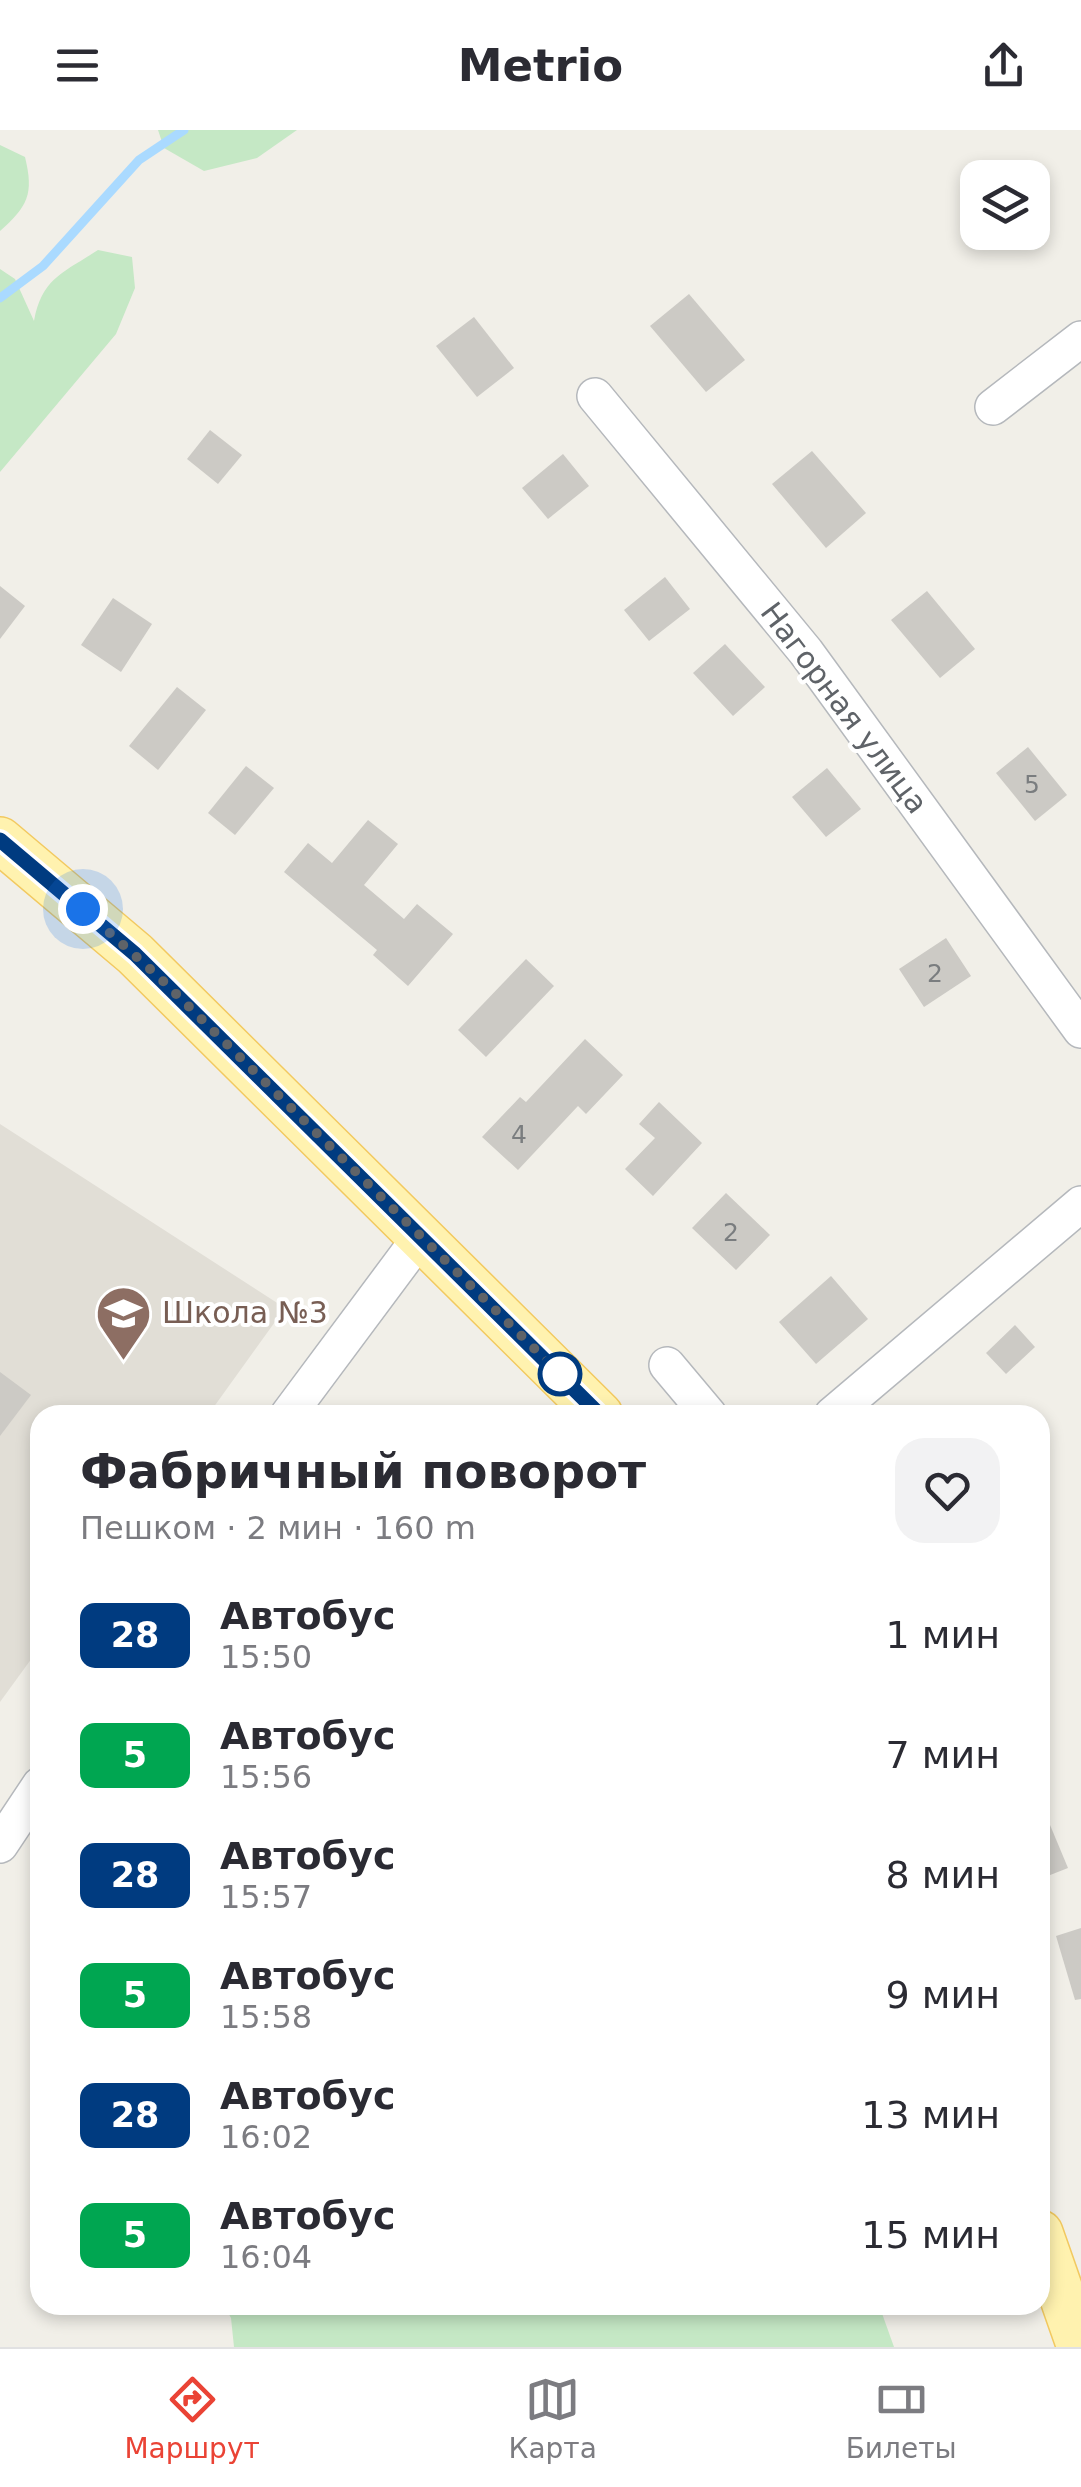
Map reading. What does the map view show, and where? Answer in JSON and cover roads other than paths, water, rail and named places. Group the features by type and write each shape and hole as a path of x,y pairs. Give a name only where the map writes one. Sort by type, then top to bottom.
{"main road":[{"path":"0,840 135,954 590,1405"},
{"path":"1050,2262 1080,2347"}],"street":[{"path":"993,406 1081,340"},
{"name":"Нагорная улица","path":"594,396 806,652 1081,1030"},
{"path":"844,1405 1081,1204"},
{"path":"295,1405 422,1235"},
{"path":"667,1366 700,1405"},
{"path":"0,1845 30,1800"}],"waterway":[{"path":"0,298 43,266 139,160 184,130"}],"place":[{"name":"Школа №3","path":"123,1362"}]}
